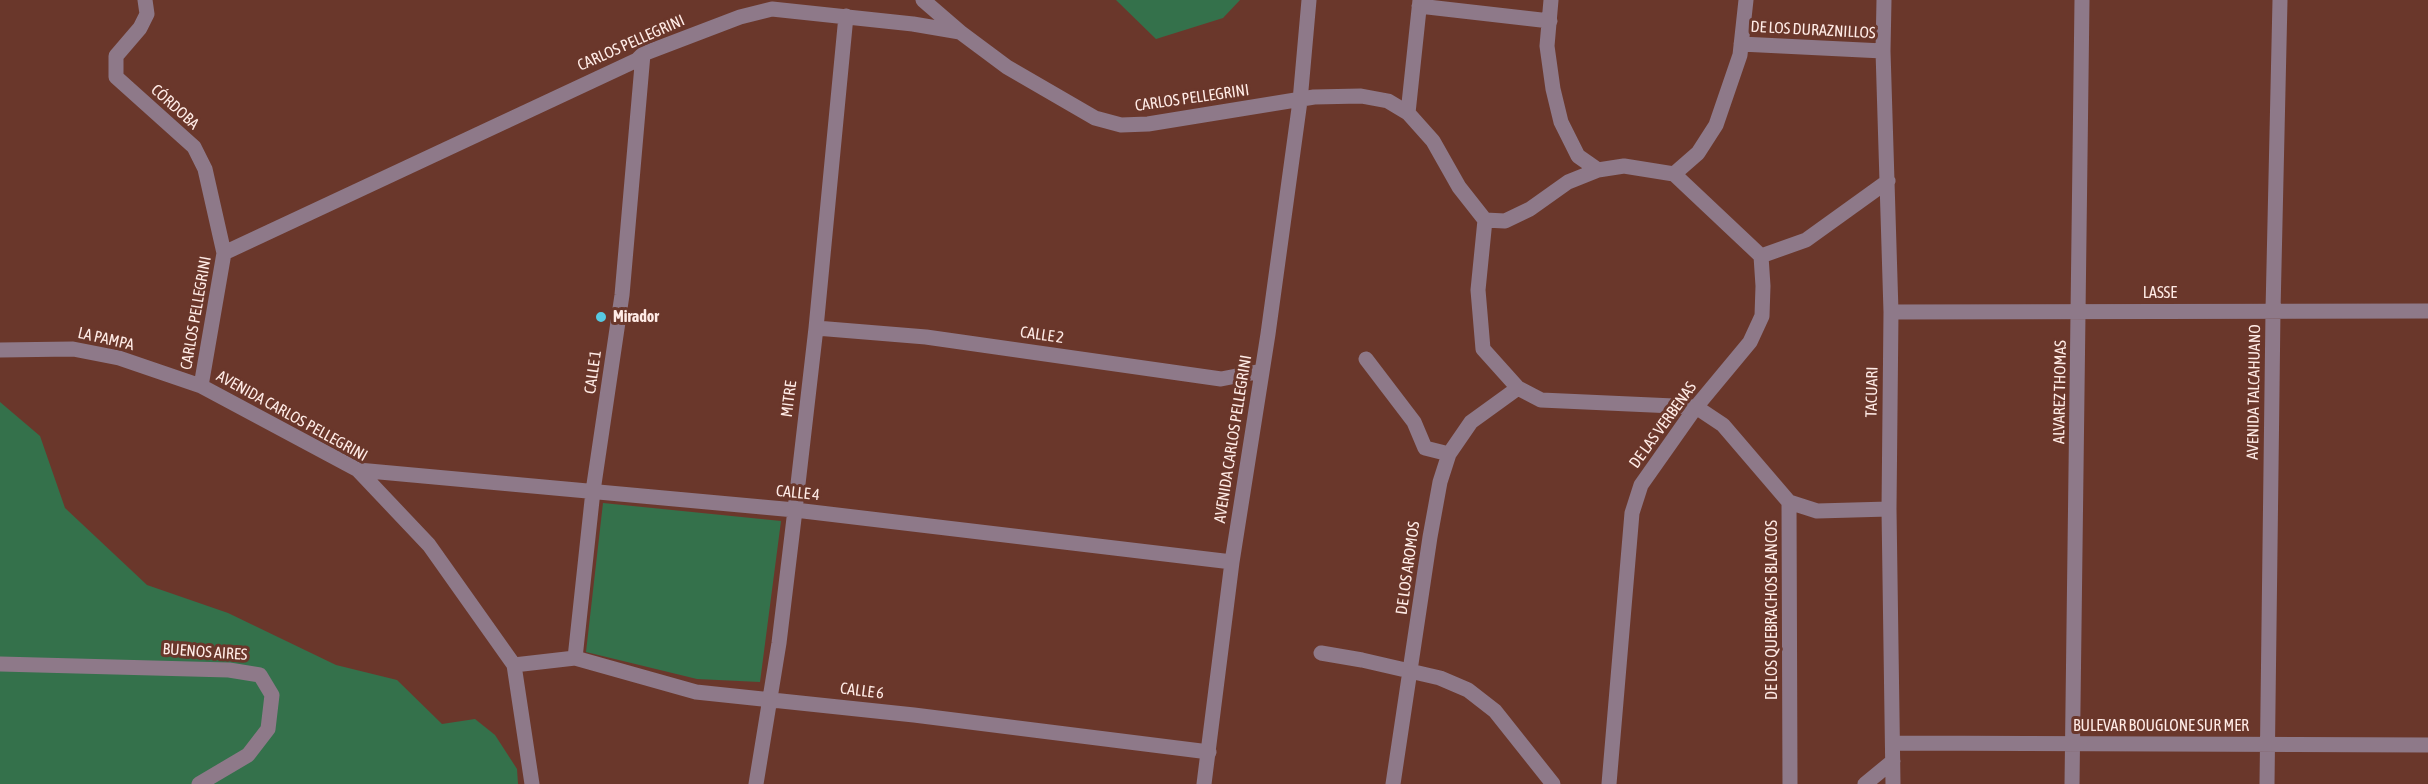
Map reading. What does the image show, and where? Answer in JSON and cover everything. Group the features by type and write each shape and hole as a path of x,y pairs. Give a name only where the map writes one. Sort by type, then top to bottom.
{"street":[{"name":"CÓRDOBA","path":"145,0 147,14 140,28 116,56 116,77 194,147 206,169 224,253"},
{"path":"923,0 960,32"},
{"name":"AVENIDA CARLOS PELLEGRINI","path":"1204,784 1232,562 1262,371 1300,101 1309,0"},
{"path":"1551,0 1547,46 1553,89 1561,122 1578,156 1598,170"},
{"path":"1674,174 1698,153 1716,124 1740,55 1746,0"},
{"name":"TACUARI","path":"1884,0 1883,51 1891,312 1889,508 1893,784"},
{"name":"ALVAREZ THOMAS","path":"2072,784 2082,0"},
{"name":"AVENIDA TALCAHUANO","path":"2267,784 2273,311 2280,0"},
{"path":"1550,21 1420,3 1408,113 1433,141 1459,187 1485,220 1478,290 1483,349 1518,388 1541,400 1696,407"},
{"name":"CARLOS PELLEGRINI","path":"201,386 224,253 637,60 643,54 740,17 772,9 913,24 960,32 1007,67 1036,84 1095,118 1121,125 1148,124 1314,97 1361,96 1388,101 1408,113"},
{"name":"MITRE","path":"756,784 768,699 779,643 795,510 816,328 846,16"},
{"name":"DE LOS DURAZNILLOS","path":"1741,44 1883,51"},
{"name":"CALLE 1","path":"575,658 593,491 622,295 643,54"},
{"path":"1485,220 1505,221 1530,209 1568,182 1598,170 1624,166 1674,174 1761,256 1806,240 1888,181"},
{"name":"DE LAS VERBENAS","path":"1609,784 1632,513 1641,485 1696,407 1750,342 1762,316 1761,256"},
{"name":"LASSE","path":"1891,312 2428,311"},
{"name":"CALLE 2","path":"816,328 926,337 1221,379 1262,371"},
{"name":"LA PAMPA","path":"0,350 73,349 119,358 201,386"},
{"path":"1366,359 1414,422 1425,448 1449,454"},
{"name":"AVENIDA CARLOS PELLEGRINI","path":"201,386 358,470 429,545 514,666 532,784"},
{"name":"DE LOS AROMOS","path":"1392,784 1440,482 1449,454 1471,422 1518,388"},
{"name":"DE LOS QUEBRACHOS BLANCOS","path":"1696,407 1723,425 1789,502 1790,784"},
{"name":"CALLE 4","path":"358,470 795,510 1232,562"},
{"path":"1789,502 1817,511 1889,508"},
{"path":"1321,653 1440,678 1468,690 1495,711 1552,784"},
{"name":"CALLE 6","path":"514,666 575,658 696,692 1209,752"},
{"name":"BUENOS AIRES","path":"0,664 229,670 260,675 272,695 268,729 248,755 199,784"},
{"name":"BULEVAR BOUGLONE SUR MER","path":"1893,743 2428,745"},
{"path":"1865,784 1893,761"}],"green space":[{"path":"1116,0 1240,0 1223,18 1156,39"},
{"path":"0,402 40,436 65,508 147,585 228,613 336,665 397,680 442,724 475,719 495,735 517,769 518,784 0,784"},
{"path":"603,503 781,521 760,682 697,679 586,652"}],"place":[{"name":"Mirador","path":"601,317"}]}
